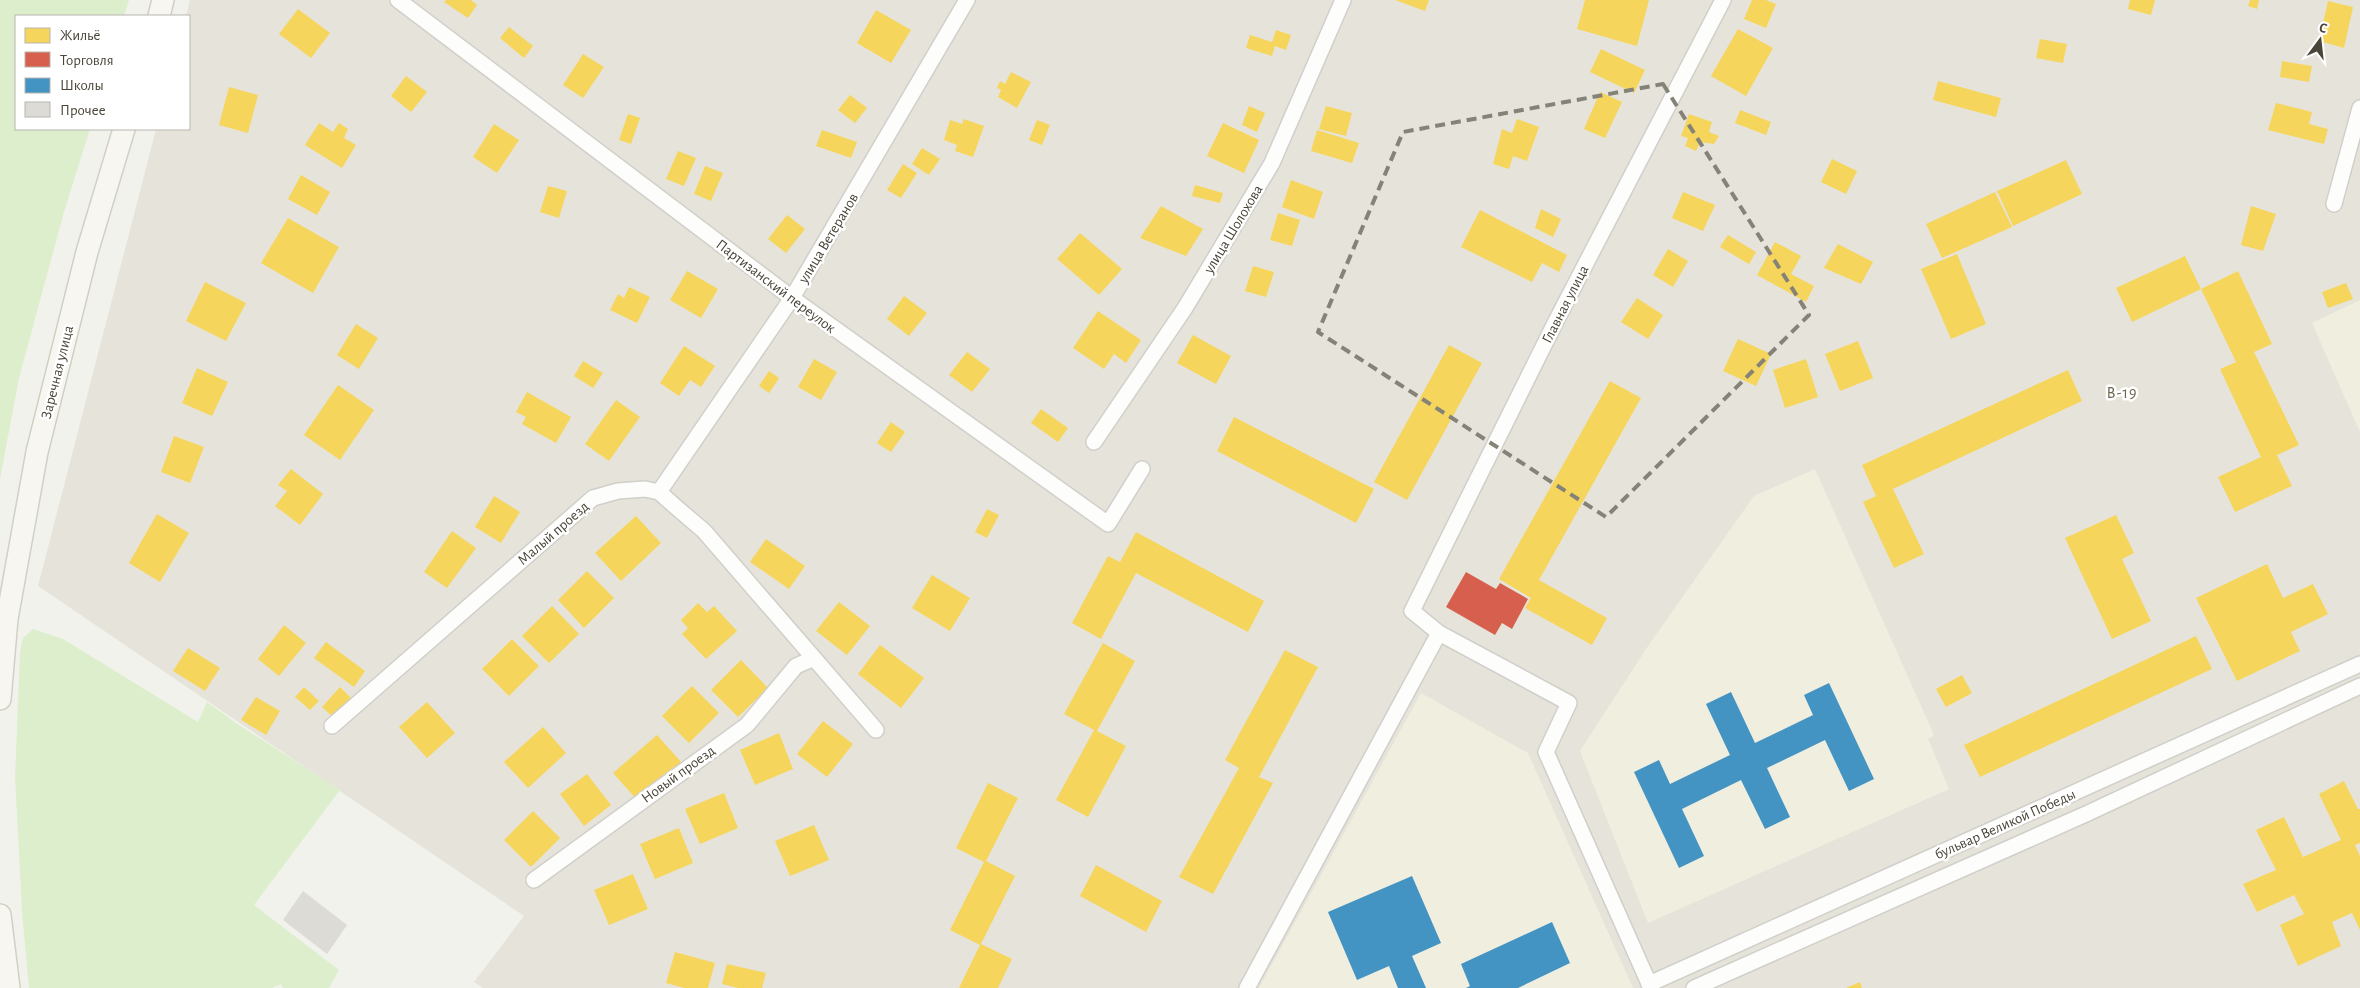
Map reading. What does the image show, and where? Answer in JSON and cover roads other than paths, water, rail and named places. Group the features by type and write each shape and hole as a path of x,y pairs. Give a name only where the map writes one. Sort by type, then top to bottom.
{"street":[{"path":"159,15 164,0"},
{"name":"Партизанский переулок","path":"398,0 792,298 1108,524 1142,469"},
{"name":"улица Ветеранов","path":"658,492 792,298 967,0"},
{"name":"улица Шолохова","path":"1094,442 1185,308 1272,163 1343,0"},
{"name":"Главная улица","path":"1439,633 1412,611 1556,321 1723,0"},
{"path":"2334,204 2360,108"},
{"name":"Заречная улица","path":"0,699 7,619 37,452 87,252 124,130"},
{"name":"Малый проезд","path":"332,726 593,498 618,491 645,489 658,492"},
{"path":"658,492 704,530 812,659 876,730"},
{"path":"1247,988 1439,633 1569,703 1546,752 1650,986"},
{"name":"Новый проезд","path":"534,880 747,725 796,666 812,659"},
{"name":"бульвар Великой Победы","path":"1650,986 2360,664"},
{"name":"бульвар Великой Победы","path":"1694,988 2086,814 2360,686"},
{"path":"0,915 9,988"}],"district":[{"name":"В-19","path":"2122,392"}]}
